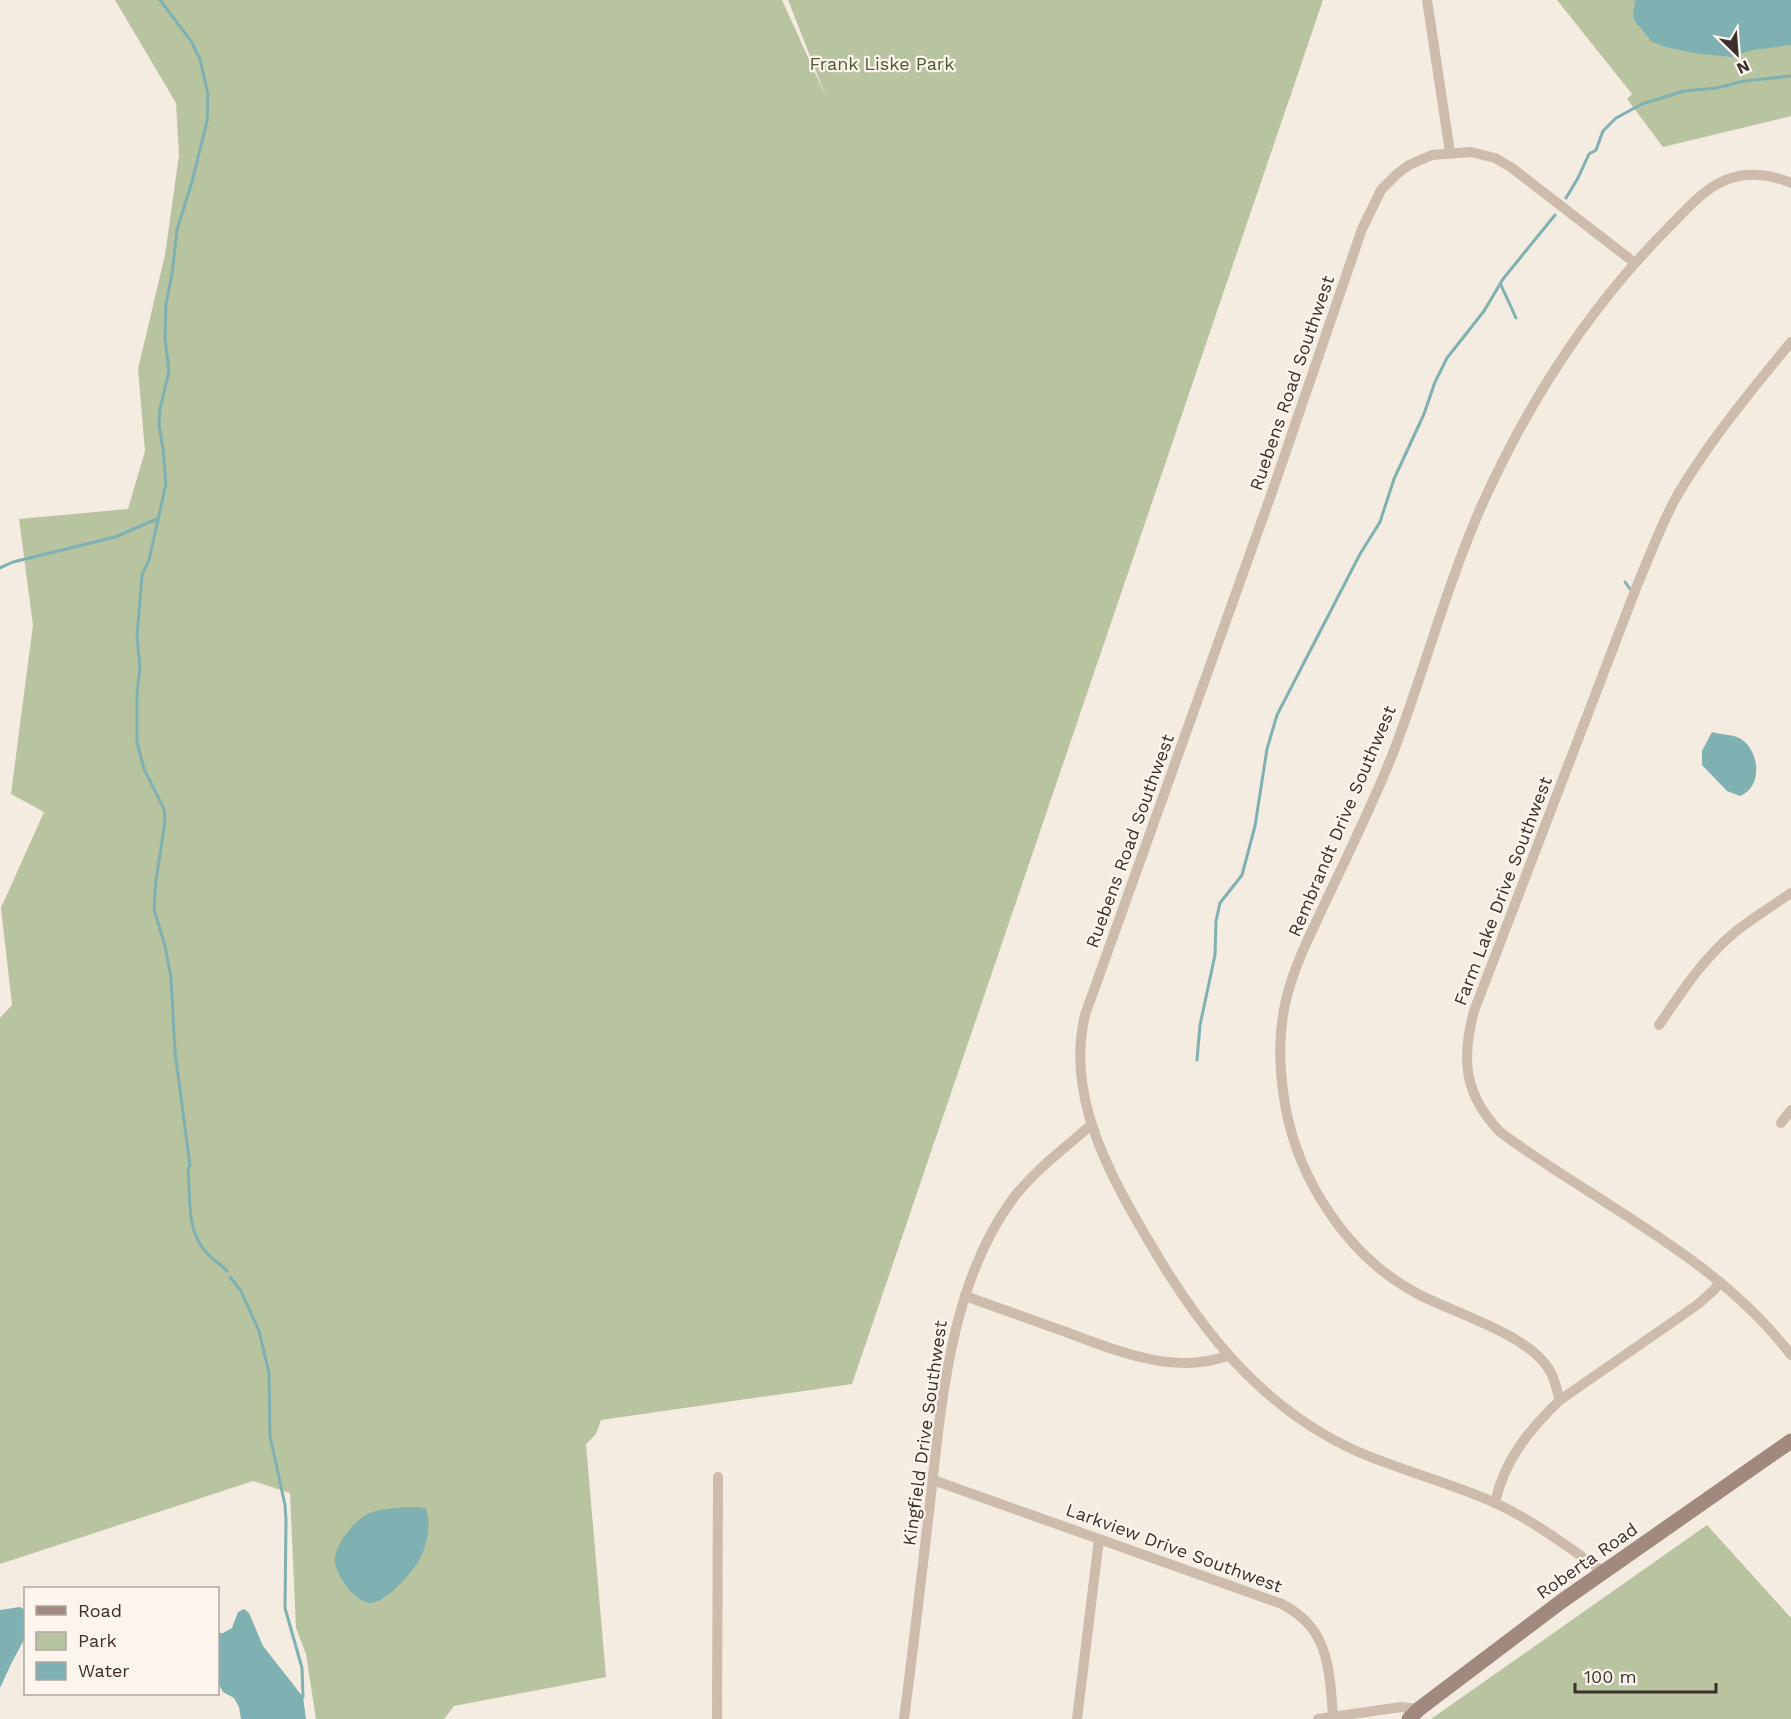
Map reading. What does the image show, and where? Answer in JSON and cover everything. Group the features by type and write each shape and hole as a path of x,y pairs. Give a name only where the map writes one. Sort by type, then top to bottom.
{"street":[{"path":"1427,0 1450,152"},
{"name":"Ruebens Road Southwest","path":"1604,1572 1532,1523 1495,1503 1354,1450 1321,1432 1278,1403 1244,1373 1227,1356 1200,1320 1155,1252 1104,1160 1091,1125 1084,1097 1080,1062 1081,1030 1085,1015 1271,495 1362,230 1381,190 1409,165 1432,155 1450,152 1479,154 1495,158 1512,168 1635,263"},
{"name":"Rembrandt Drive Southwest","path":"1560,1400 1552,1374 1534,1352 1512,1337 1419,1295 1369,1260 1357,1248 1320,1196 1297,1149 1286,1110 1280,1052 1284,1014 1292,981 1308,940 1394,751 1480,511 1535,401 1563,356 1635,263 1696,199 1729,179 1755,175 1791,183"},
{"name":"Farm Lake Drive Southwest","path":"1791,342 1739,406 1698,463 1660,530 1474,1011 1467,1036 1466,1066 1468,1081 1479,1104 1489,1121 1500,1132 1720,1282 1755,1311 1791,1355"},
{"path":"1659,1025 1690,980 1716,949 1743,926 1791,893"},
{"path":"1781,1123 1791,1110"},
{"name":"Kingfield Drive Southwest","path":"904,1719 951,1348 965,1296 994,1230 1015,1197 1048,1161 1091,1125"},
{"path":"1495,1503 1502,1478 1513,1454 1524,1438 1560,1400 1697,1305 1720,1282"},
{"path":"965,1296 1130,1355 1156,1361 1189,1362 1227,1356"},
{"name":"Roberta Road","path":"1414,1714 1604,1572 1791,1441"},
{"path":"717,1719 718,1477"},
{"name":"Larkview Drive Southwest","path":"933,1480 1282,1604 1300,1615 1312,1628 1325,1657 1333,1717"},
{"path":"1077,1719 1099,1539"},
{"path":"1318,1719 1401,1707 1414,1714"}],"green space":[{"name":"Frank Liske Park","path":"115,0 782,0 826,97 788,0 1323,0 852,1384 601,1420 596,1434 586,1444 606,1677 454,1706 444,1719 316,1719 306,1654 296,1628 290,1493 253,1481 0,1564 0,1018 12,1005 1,908 44,812 11,794 33,625 19,519 128,509 145,451 138,369 165,255 179,155 176,103"},
{"path":"1557,0 1791,0 1791,116 1663,147 1627,99 1632,94"},
{"path":"1707,1525 1791,1618 1791,1719 1431,1719"}],"water":[{"path":"1635,0 1791,0 1791,45 1753,50 1731,57 1693,53 1666,47 1652,42 1634,20"},
{"path":"1712,732 1738,737 1752,752 1756,769 1753,785 1740,796 1727,791 1702,765 1702,751"},
{"path":"402,1507 426,1509 428,1530 423,1553 412,1570 390,1594 376,1602 365,1602 351,1592 339,1575 335,1558 340,1543 350,1529 366,1515"},
{"path":"20,1607 24,1609 24,1640 0,1688 0,1610"},
{"path":"244,1609 249,1613 263,1646 303,1697 306,1719 241,1719 239,1707 234,1698 223,1692 219,1685 219,1633 232,1628 238,1612"}],"waterway":[{"path":"160,0 191,41 200,59 208,94 207,121 177,230 166,304 165,338 169,371 160,409 159,425 166,484 149,560 142,575 137,636 140,668 137,693 137,742 144,769 164,809 165,822 154,909 165,946 171,978 175,1052 190,1166 188,1168 193,1226 201,1246 227,1271"},
{"path":"1566,198 1589,154 1596,150 1603,131 1616,118 1642,104 1684,91 1791,76"},
{"path":"1197,1060 1200,1025 1215,955 1216,921 1220,903 1242,875 1255,826 1267,749 1277,715 1360,554 1380,522 1394,479 1447,358 1484,311 1503,279 1555,215"},
{"path":"1501,285 1516,318"},
{"path":"0,568 13,562 115,537 157,519"},
{"path":"1625,582 1630,589"},
{"path":"230,1277 241,1291 259,1331 269,1373 270,1436 285,1505 285,1608 302,1668 303,1697 300,1698"}]}
